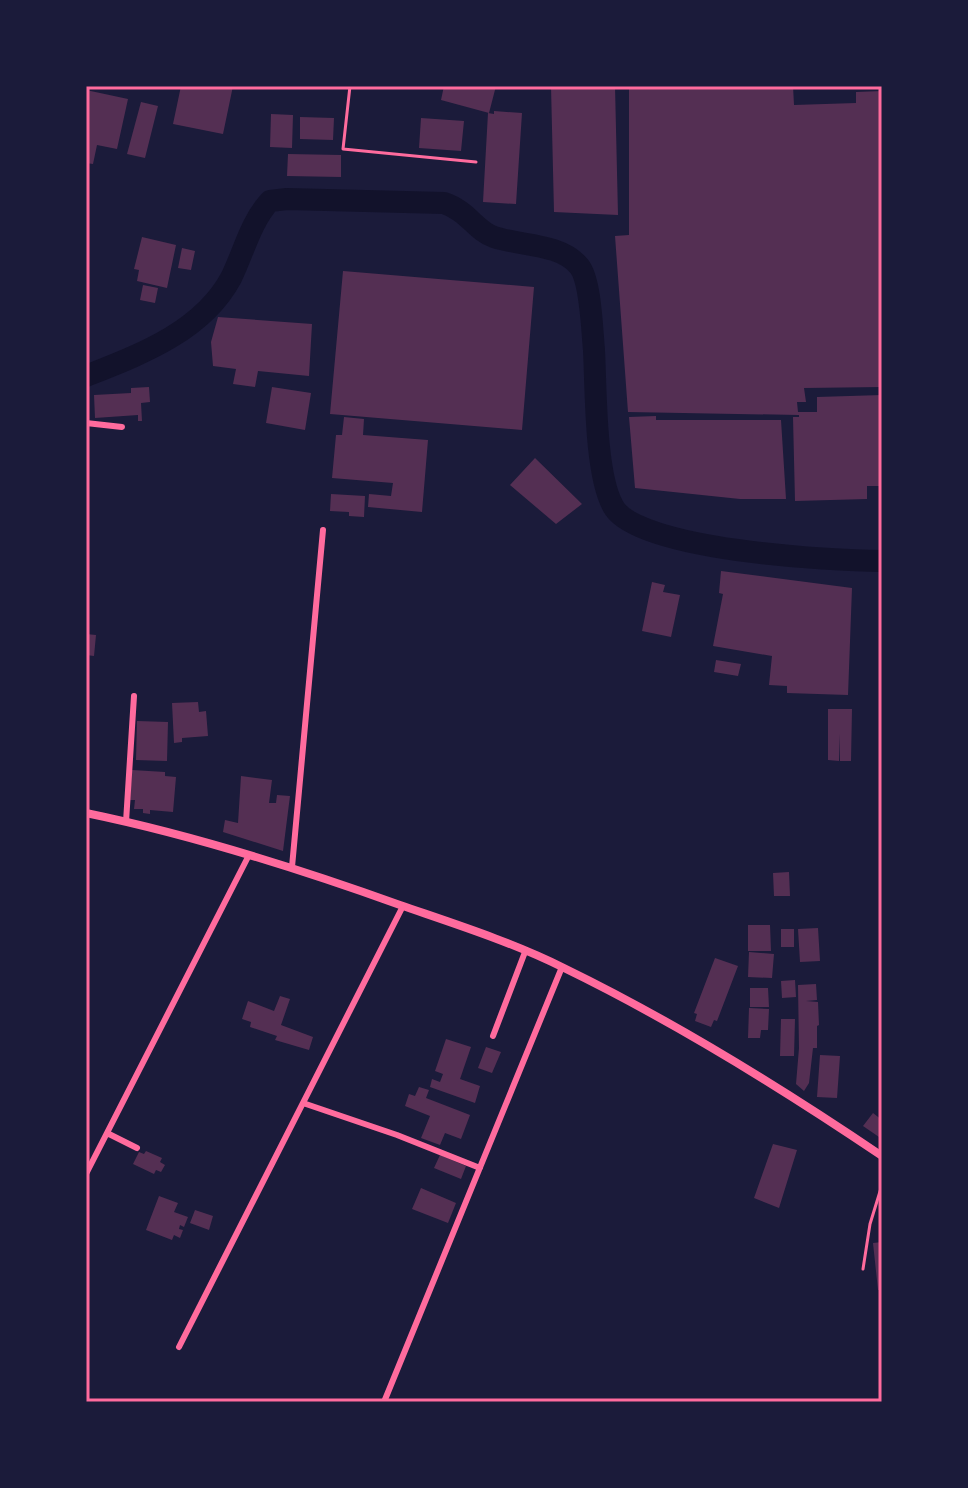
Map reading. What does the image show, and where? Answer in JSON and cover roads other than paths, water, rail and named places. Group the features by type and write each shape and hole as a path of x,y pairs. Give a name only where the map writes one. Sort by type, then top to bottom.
{"street":[{"path":"86,423 122,427"},
{"path":"292,867 323,530"},
{"path":"126,822 134,696"},
{"path":"86,813 292,867 562,967 704,1043 882,1156"},
{"path":"86,1174 249,855"},
{"path":"179,1347 403,906"},
{"path":"493,1036 525,952"},
{"path":"384,1402 562,967"},
{"path":"303,1103 480,1168"},
{"path":"107,1133 137,1148"}],"lane":[{"path":"350,86 343,149 476,162"},
{"path":"863,1269 872,1215 882,1185"}],"waterway":[{"path":"86,376 148,350 204,313 231,278 252,228 270,201 444,203 494,237 551,249 579,266 592,319 603,474 613,506 629,521 657,533 737,550 822,559 882,561"}]}
